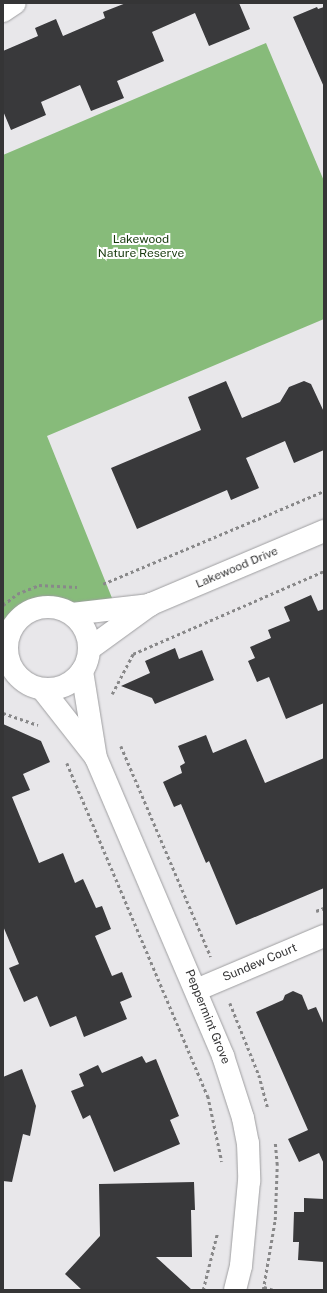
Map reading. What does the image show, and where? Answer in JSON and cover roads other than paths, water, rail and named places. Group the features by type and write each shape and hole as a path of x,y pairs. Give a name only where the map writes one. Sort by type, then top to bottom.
{"street":[{"path":"3,12 15,3"},
{"name":"Lakewood Drive","path":"89,649 151,604 324,531"},
{"name":"Lakewood Drive","path":"72,614 151,604"},
{"path":"46,606 59,608 72,614 81,624 87,636 89,649 82,671 65,686 43,690 12,682 12,670 7,656 5,643 11,628 20,617 32,609 46,606"},
{"name":"Peppermint Grove","path":"82,671 96,758 196,990 236,1091 248,1143 247,1214 241,1266 235,1290"},
{"name":"Peppermint Grove","path":"43,690 96,758"},
{"name":"Sundew Court","path":"196,990 324,936"}],"park label":[{"name":"Lakewood Nature Reserve","path":"141,247"}]}
